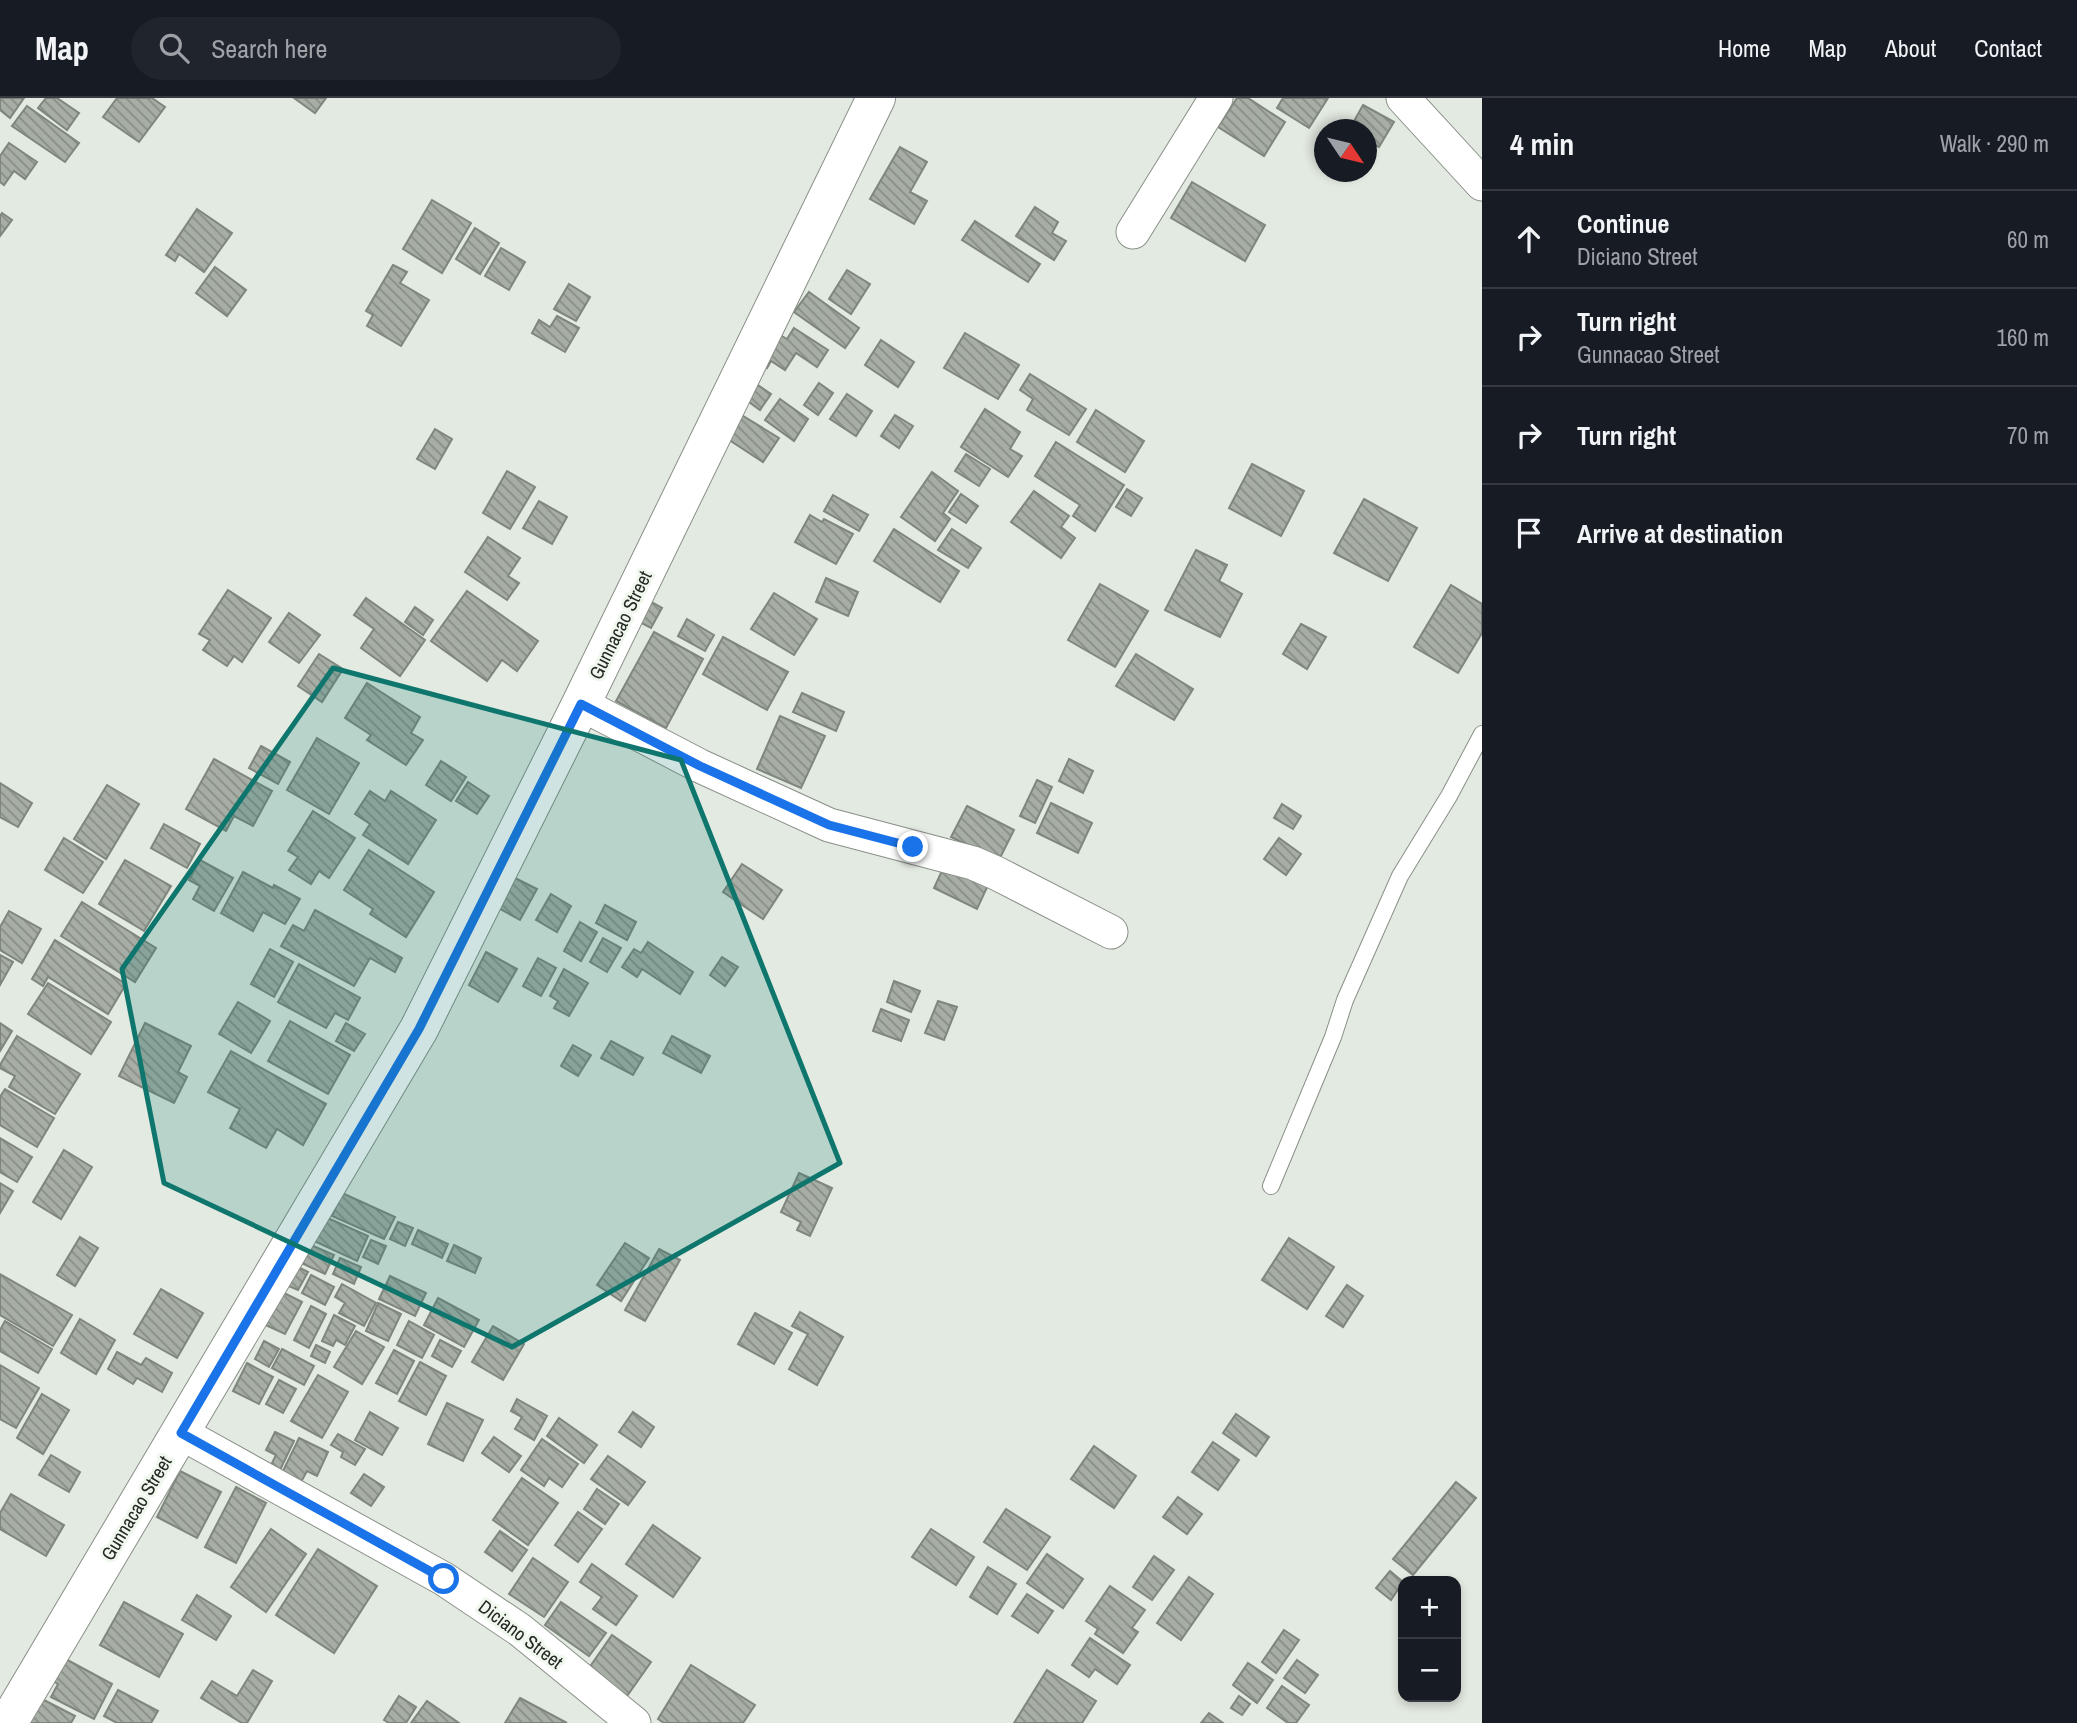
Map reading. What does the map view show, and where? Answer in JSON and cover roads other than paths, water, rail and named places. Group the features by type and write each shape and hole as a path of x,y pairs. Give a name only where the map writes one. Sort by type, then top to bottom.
{"street":[{"path":"1133,232 1216,98"},
{"path":"1403,98 1482,184"},
{"name":"Gunnacao Street","path":"8,1723 419,1029 581,704 871,100"},
{"path":"581,704 700,766 829,825 973,863 1111,932"},
{"name":"Diciano Street","path":"181,1433 444,1579 520,1630 634,1723"}],"lane":[{"path":"1271,1186 1333,1037 1345,1000 1401,876 1482,734"}]}
